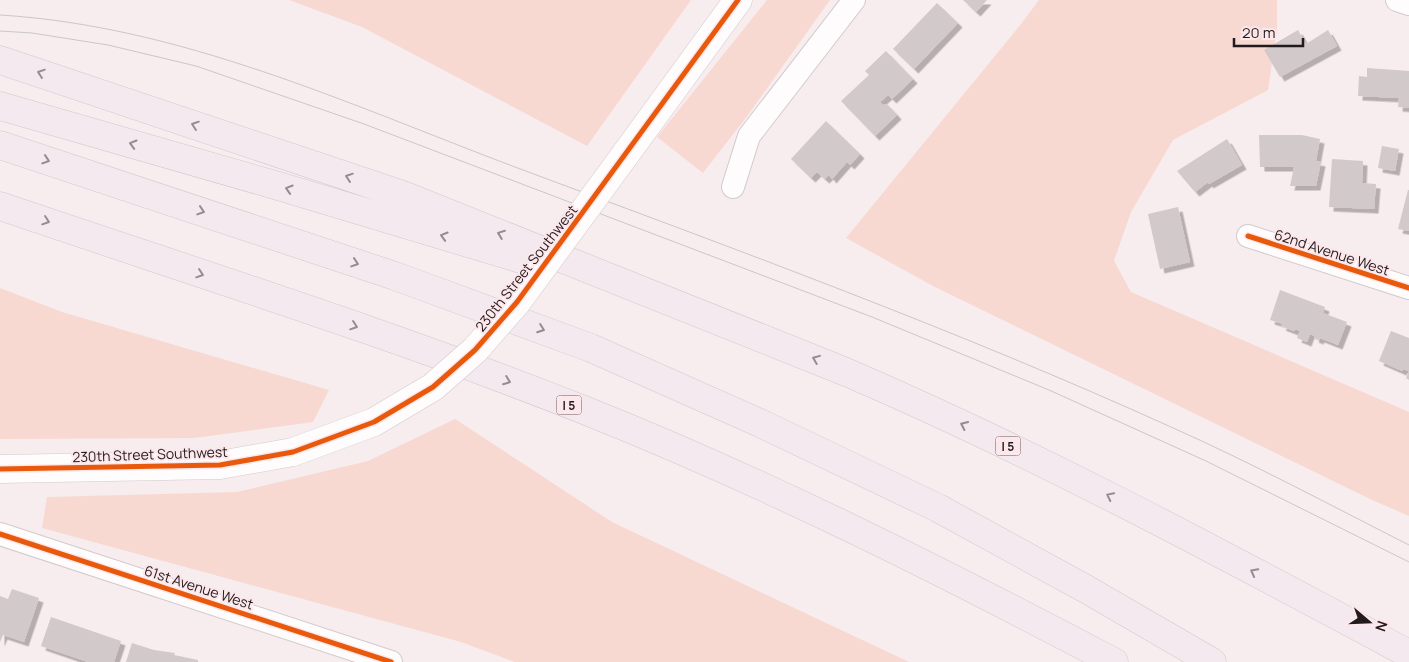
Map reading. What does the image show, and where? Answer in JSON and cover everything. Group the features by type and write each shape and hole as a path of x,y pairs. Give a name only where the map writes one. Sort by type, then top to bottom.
{"highway":[{"name":"I 5","path":"0,60 403,195 855,375 986,435 1125,504 1409,654"},
{"path":"0,106 275,185 709,316"},
{"path":"0,145 395,276 591,348 760,423 938,508 1086,589 1212,662"},
{"name":"I 5","path":"0,206 417,348 588,412 794,501 1114,662"}],"street":[{"name":"230th Street Southwest","path":"0,469 220,465 293,452 374,422 433,387 475,350 517,302 738,0"},
{"path":"733,187 749,136 854,0"},
{"path":"1397,0 1409,4"},
{"name":"62nd Avenue West","path":"1248,236 1409,288"},
{"name":"61st Avenue West","path":"0,534 391,662"}],"shaded area":[{"path":"289,0 691,0 587,146 362,27"},
{"path":"767,0 830,0 748,115 703,173 657,137"},
{"path":"1039,0 1277,0 1277,28 1268,90 1173,140 1131,212 1114,261 1131,292 1409,412 1409,516 1370,499 933,286 846,238"},
{"path":"0,288 62,312 329,390 313,422 194,438 0,439"},
{"path":"455,419 612,522 909,662 515,662 461,642 42,528 47,497 237,492 368,461"}],"building":[{"path":"963,0 987,0 976,12"},
{"path":"937,3 958,23 914,69 893,49"},
{"path":"1298,30 1306,44 1328,30 1337,46 1280,77 1264,50"},
{"path":"886,51 913,79 892,99 888,95 880,102 883,105 887,104 897,115 875,136 841,101 869,75 865,71"},
{"path":"1367,68 1409,71 1409,108 1398,107 1399,98 1358,96 1359,76 1367,77"},
{"path":"826,121 860,154 850,165 847,162 832,179 829,175 825,179 817,172 811,178 791,159"},
{"path":"1259,135 1302,135 1320,139 1316,161 1321,162 1316,186 1290,186 1294,167 1260,167"},
{"path":"1227,139 1242,165 1209,184 1208,182 1195,192 1177,171"},
{"path":"1382,146 1399,149 1395,171 1378,168"},
{"path":"1332,159 1363,161 1362,183 1376,184 1374,209 1329,207"},
{"path":"1409,190 1409,231 1398,229"},
{"path":"1178,207 1190,262 1160,269 1148,214"},
{"path":"1280,290 1325,307 1323,313 1347,322 1338,345 1320,338 1319,340 1310,334 1307,342 1297,338 1300,331 1295,329 1294,331 1281,326 1283,324 1270,320"},
{"path":"1391,331 1409,338 1409,371 1403,369 1402,371 1379,361"},
{"path":"12,589 39,598 24,642 3,635 0,642 0,596 8,599"},
{"path":"51,617 121,641 114,662 88,662 41,646"},
{"path":"132,643 154,650 175,653 174,655 198,660 198,662 126,662"}],"tram line":[{"path":"0,15 67,22 133,35 198,51 326,94 845,291 1009,357 1090,391 1231,455 1409,545"},
{"path":"0,31 32,33 108,45 196,66 364,124 872,317 1049,390 1206,461 1409,562"}],"cycle path":[{"path":"0,469 220,465 293,452 374,422 433,387 475,350 517,302 738,0"},
{"path":"1248,236 1409,288"},
{"path":"0,534 391,662"}]}
